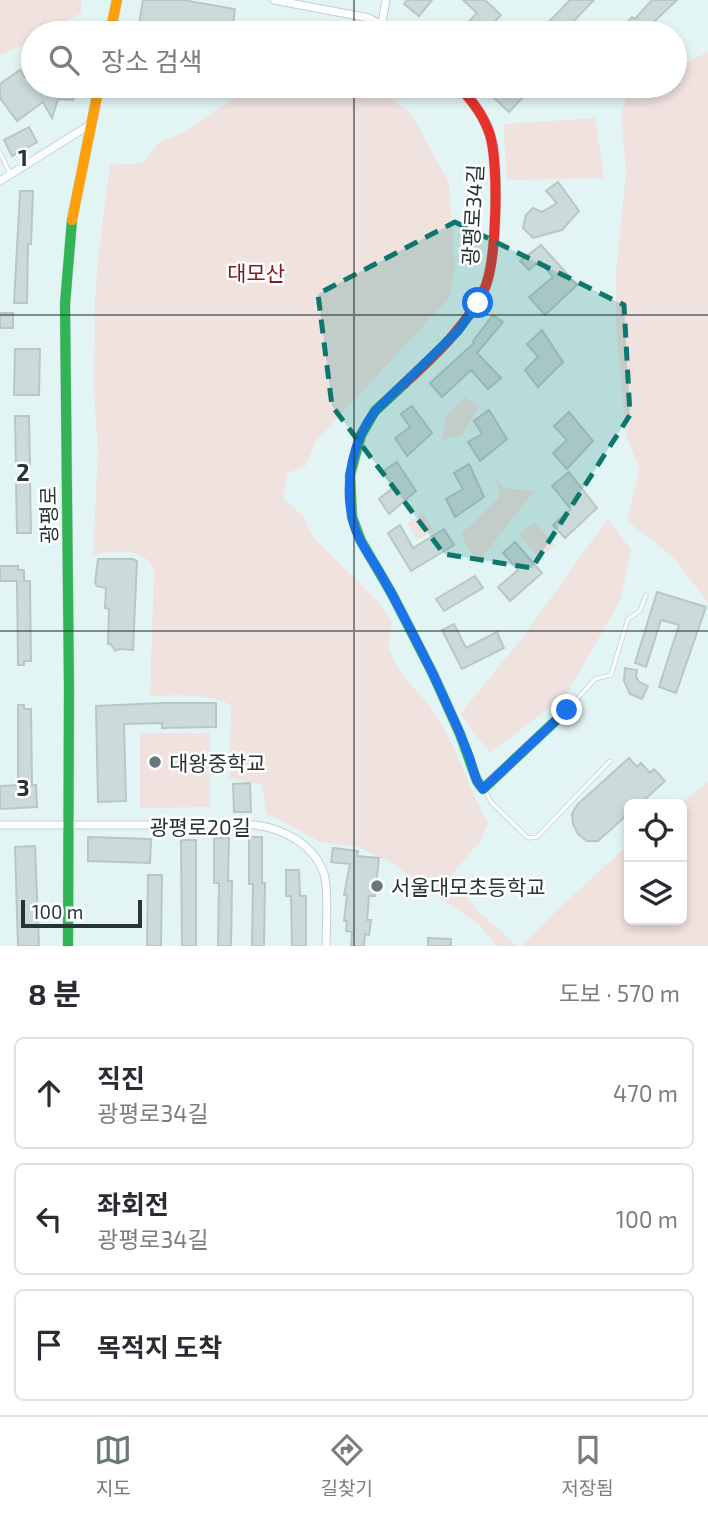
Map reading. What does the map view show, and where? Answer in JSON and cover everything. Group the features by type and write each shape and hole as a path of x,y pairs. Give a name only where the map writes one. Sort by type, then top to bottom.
{"street":[{"path":"113,21 117,0"},
{"path":"274,0 377,21"},
{"path":"382,21 386,0"},
{"name":"광평로","path":"68,946 69,688 65,304 71,226 96,98"},
{"name":"광평로34길","path":"471,98 491,137 494,154 491,270 478,303 458,331 375,411 365,425 356,446 349,500 352,519 361,544 374,561 407,623 452,715 477,783 483,789"},
{"path":"0,181 91,124"},
{"path":"483,789 567,710"},
{"name":"광평로20길","path":"0,825 255,825 286,832 309,850 325,875 326,946"}],"lane":[{"path":"0,152 10,174"},
{"path":"567,710 595,679 611,676 628,619 640,611 646,595"},
{"path":"483,789 491,802 528,838 537,837 610,761"}],"highlighted area":[{"path":"455,222 624,305 630,415 532,568 444,554 332,406 318,294"}],"green space":[{"path":"0,0 81,0 81,13 67,21 21,21 21,46 0,55"},
{"path":"708,52 708,603 673,557 627,521 639,469 626,434 616,323 616,273 626,172 621,115 626,98 687,98 687,62"},
{"name":"대모산","path":"234,98 392,98 412,115 449,183 455,267 449,298 316,441 305,467 287,473 283,499 303,516 314,538 377,600 392,621 389,645 393,658 444,728 488,823 482,839 451,875 477,910 517,946 497,946 478,924 390,862 356,846 321,842 266,813 262,785 229,778 231,705 202,697 150,696 154,571 149,562 136,553 93,554 98,452 94,388 95,301 110,165 142,163 160,142 185,132"},
{"path":"595,118 604,178 507,180 503,124"},
{"path":"465,397 479,406 462,435 442,440 447,415"},
{"path":"496,479 504,488 534,491 477,564 461,534 499,498"},
{"path":"423,513 434,530 417,540 408,523"},
{"path":"608,518 631,550 620,601 567,694 490,753 460,714 523,637"},
{"path":"534,522 555,545 540,558 519,535"},
{"path":"140,733 210,733 210,807 140,808"},
{"path":"708,782 708,946 522,946 624,849 624,925 687,925 686,799"}],"building":[{"path":"143,0 183,0 235,9 234,21 140,21"},
{"path":"407,0 432,0 419,16 404,4"},
{"path":"463,0 485,0 501,15 495,21 469,21 477,13"},
{"path":"570,0 594,0 574,21 550,21"},
{"path":"652,0 677,0 655,21 628,21 632,17 635,19"},
{"path":"20,70 21,98 73,98 73,100 58,99 52,118 43,102 17,121 0,98 0,84"},
{"path":"494,98 522,98 509,112"},
{"path":"29,127 37,142 12,156 4,140"},
{"path":"558,182 579,211 562,230 533,238 523,228 526,215 533,208 542,212 557,203 546,191"},
{"path":"20,191 33,191 31,244 28,244 27,303 14,303"},
{"path":"541,245 577,285 545,315 529,297 553,277 539,261 529,270 520,261"},
{"path":"0,313 13,313 13,328 0,328"},
{"path":"493,315 503,322 477,353 501,378 488,389 471,370 442,397 430,383 474,343"},
{"path":"542,330 563,362 538,387 525,370 538,357 527,344"},
{"path":"15,349 40,349 39,395 14,395"},
{"path":"412,406 432,433 407,456 395,438 410,427 401,414"},
{"path":"489,410 507,439 480,461 468,442 482,434 474,421"},
{"path":"569,412 593,441 567,469 553,453 567,440 554,426"},
{"path":"15,416 29,416 30,468 16,468"},
{"path":"397,462 416,491 389,514 379,499 394,487 382,472"},
{"path":"469,464 484,497 455,517 446,499 463,489 454,473"},
{"path":"569,472 597,508 565,538 553,525 571,509 552,486"},
{"path":"16,480 30,480 31,533 17,533"},
{"path":"400,525 413,548 444,529 454,545 411,571 388,533"},
{"path":"515,542 542,573 510,601 498,587 518,570 503,553"},
{"path":"98,559 137,561 133,650 115,651 111,644 108,644 109,609 105,608 106,588 95,583"},
{"path":"0,566 18,566 18,570 24,570 24,581 30,581 31,661 24,661 24,665 18,665 17,581 0,581"},
{"path":"475,576 483,588 444,611 436,599"},
{"path":"657,592 706,607 676,693 659,687 679,625 661,620 646,667 635,663"},
{"path":"454,624 466,648 497,632 504,648 462,669 442,630"},
{"path":"625,668 637,670 639,682 648,686 642,699 630,694 624,681"},
{"path":"216,703 216,727 162,728 162,723 124,724 126,801 98,802 96,706"},
{"path":"18,705 31,709 32,785 36,785 37,807 0,809 0,786 18,785"},
{"path":"629,758 637,767 641,763 650,773 654,769 665,781 645,799 624,799 624,818 598,841 587,841 578,834 572,814 577,805"},
{"path":"250,783 251,812 234,812 233,784"},
{"path":"88,837 151,839 150,863 88,861"},
{"path":"249,837 262,837 262,883 265,883 264,946 252,946 253,884 249,884"},
{"path":"214,838 229,838 228,881 232,881 231,946 218,946 219,883 214,883"},
{"path":"181,840 196,840 196,946 182,946"},
{"path":"35,846 39,946 18,946 15,847"},
{"path":"333,848 358,851 357,856 379,858 375,896 369,896 367,920 371,920 369,935 365,934 364,946 351,946 352,932 346,931 347,921 344,921 347,895 344,895 350,864 331,862"},
{"path":"286,870 299,870 300,896 306,896 306,946 292,946 291,896 286,896"},
{"path":"148,875 162,875 161,946 147,946"},
{"path":"428,938 451,939 451,946 428,946"}],"traffic: fast":[{"path":"68,946 69,688 65,304 72,220"},
{"path":"404,384 375,411 361,435 350,475 352,517 361,541 433,674 460,734 477,781 483,789 567,710"}],"traffic: slow":[{"path":"113,21 117,0"},
{"path":"72,220 97,98"}],"traffic: jam":[{"path":"404,384 459,329 477,304 488,277 494,236 495,167 490,135 481,115 469,98"}],"place":[{"name":"대왕중학교","path":"155,762"},
{"name":"서울대모초등학교","path":"377,886"}],"route":[{"path":"478,303 458,331 375,411 365,425 356,446 350,478 352,519 361,544 374,561 401,611 446,702 468,753 477,783 483,789 567,710"}]}
